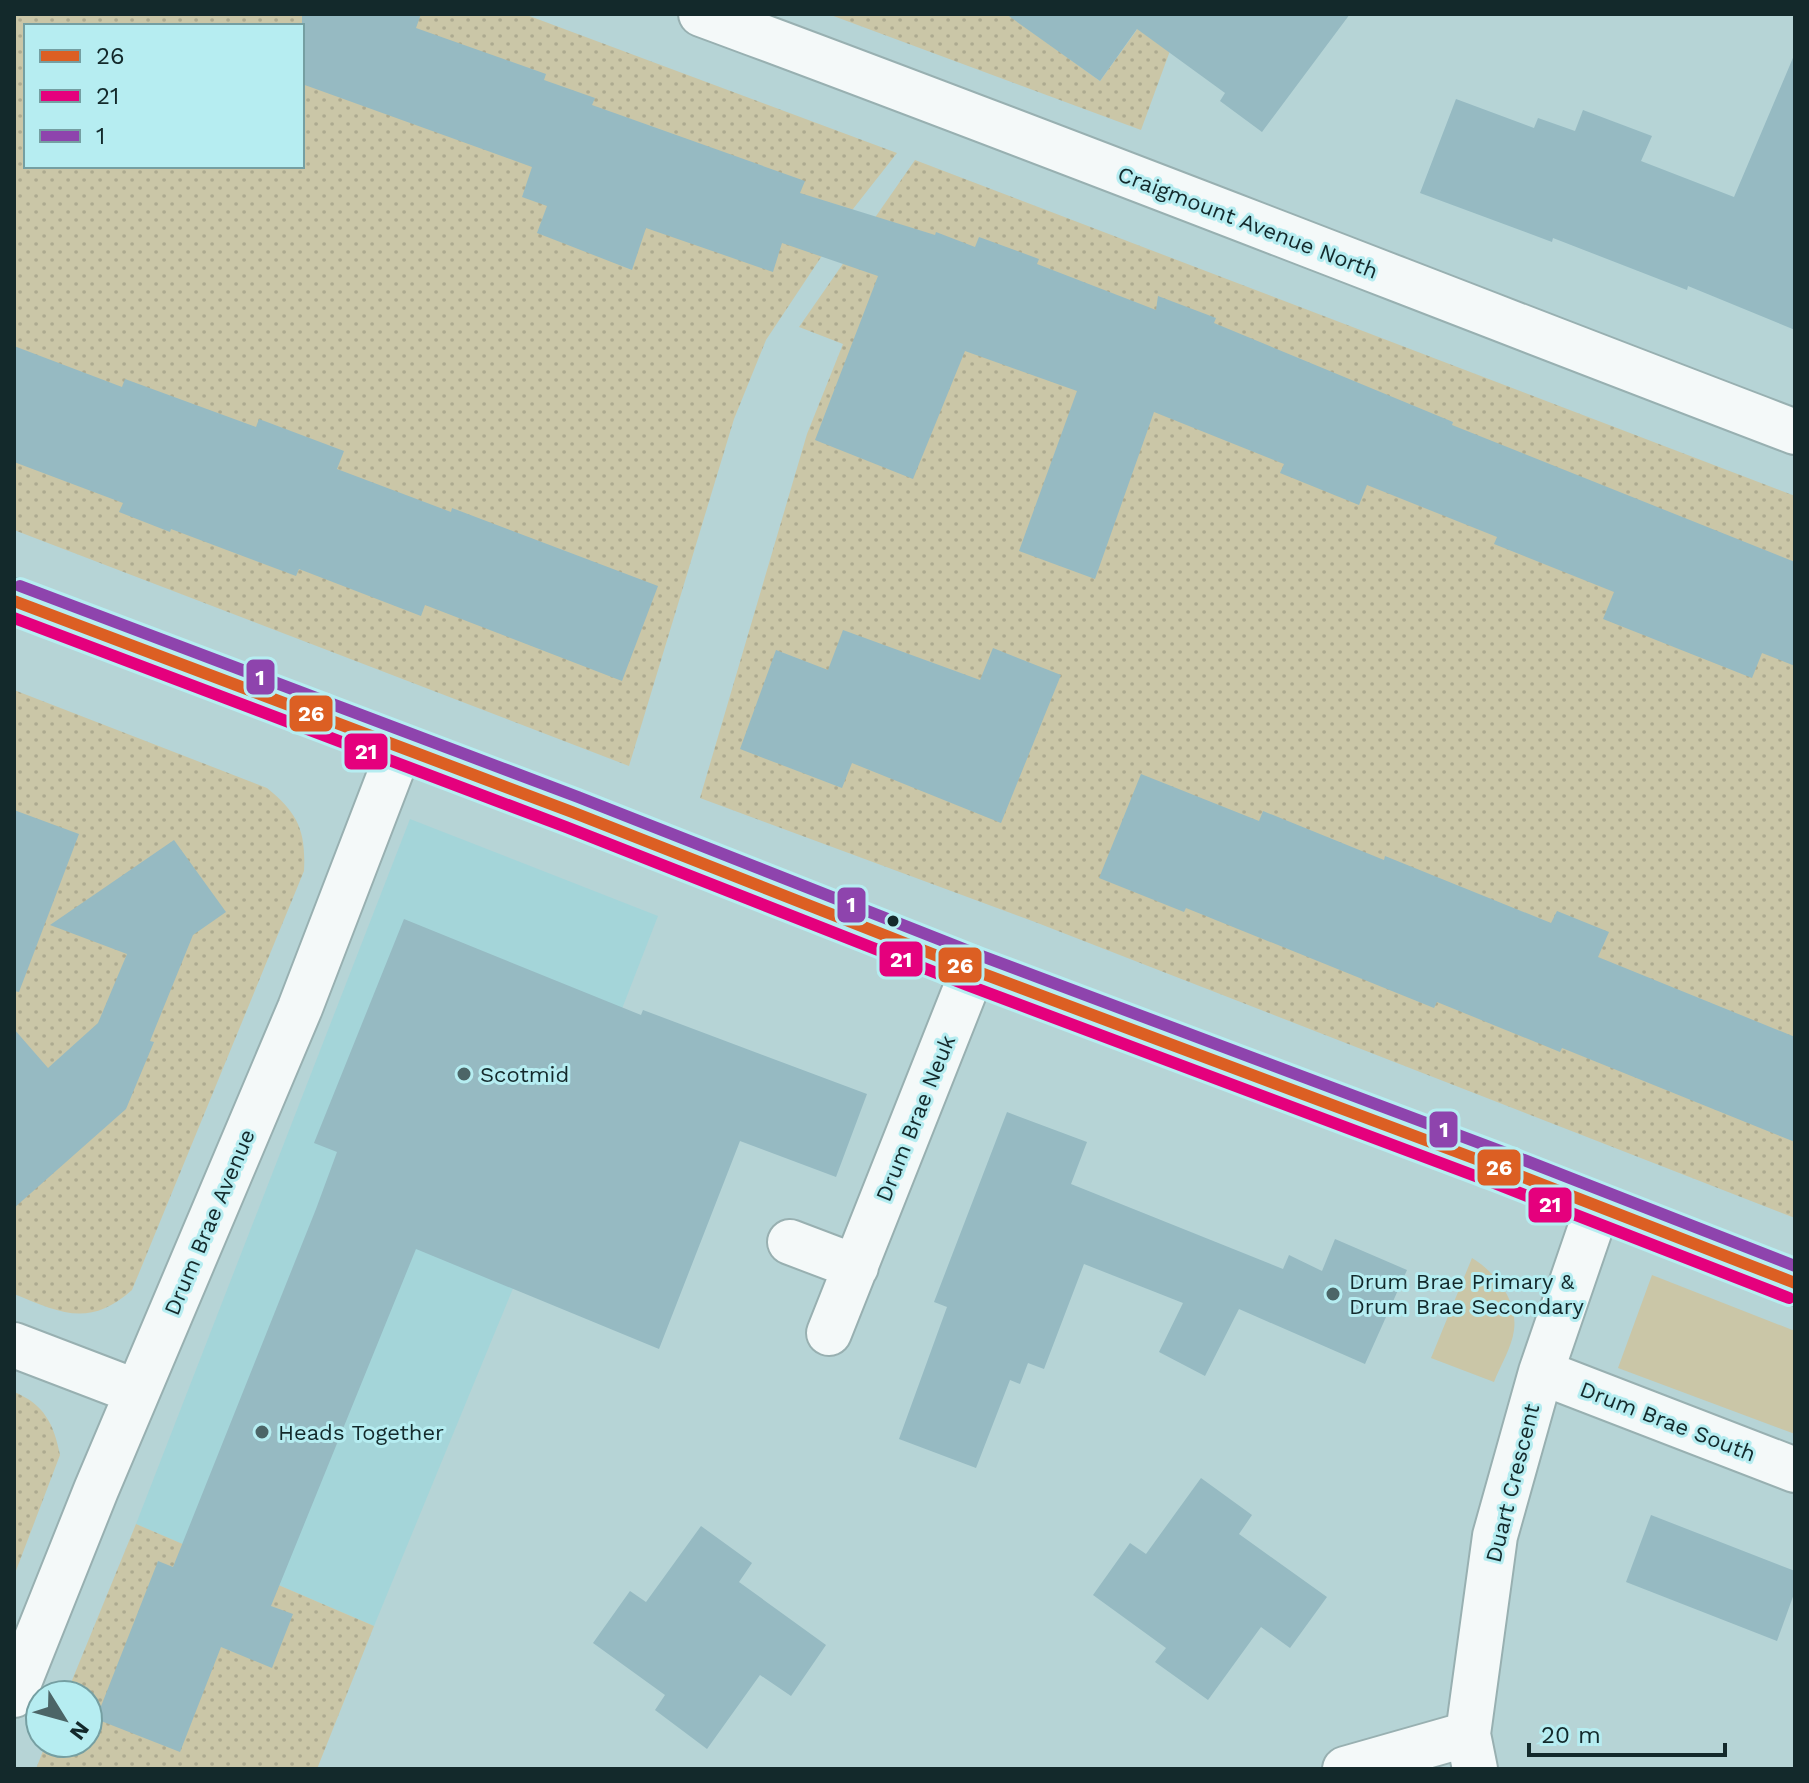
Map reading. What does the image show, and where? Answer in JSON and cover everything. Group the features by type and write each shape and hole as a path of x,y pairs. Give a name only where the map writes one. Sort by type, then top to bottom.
{"main road":[{"path":"14,601 1795,1283"}],"street":[{"name":"Craigmount Avenue North","path":"701,14 943,102 1795,432"},
{"name":"Drum Brae Avenue","path":"14,1695 137,1392 300,1008 400,748"},
{"name":"Drum Brae Neuk","path":"829,1333 973,970"},
{"name":"Duart Crescent","path":"1472,1751 1495,1536 1541,1372 1598,1206"},
{"path":"790,1242 856,1267"},
{"path":"14,1345 137,1392"},
{"name":"Drum Brae South","path":"1541,1372 1795,1470"},
{"path":"1345,1769 1472,1751"}],"shaded area":[{"path":"14,14 524,14 897,153 853,209 766,340 734,419 629,766 14,530"},
{"path":"828,14 1021,14 1017,21 1100,81 1146,17 1178,29 1141,130"},
{"path":"915,160 1795,496 1795,1218 1035,922 700,798 807,434 843,344 799,327"},
{"path":"14,690 267,788 293,815 303,845 304,871 132,1290 117,1302 88,1313 61,1311 14,1294"},
{"path":"410,819 658,916 521,1269 374,1626 136,1524"},
{"path":"1472,1258 1489,1271 1503,1288 1514,1319 1511,1343 1494,1382 1431,1358"},
{"path":"1652,1275 1795,1331 1795,1434 1618,1368"},
{"path":"14,1392 33,1403 46,1416 60,1455 14,1576"},
{"path":"136,1524 374,1626 317,1769 36,1769 40,1759 104,1759 104,1679 73,1679"}],"building":[{"path":"302,14 421,14 416,28 546,74 544,80 595,98 592,105 805,181 800,193 935,235 936,232 975,247 979,237 1039,259 1037,264 1156,310 1158,296 1216,318 1214,323 1453,422 1452,425 1795,562 1795,666 1762,653 1752,678 1603,619 1614,592 1494,544 1497,537 1367,485 1359,505 1280,473 1284,464 1154,412 1095,579 1019,551 1077,391 965,351 913,479 815,440 878,276 782,243 773,272 646,228 632,270 537,233 547,206 522,197 532,167 304,85"},
{"path":"1006,14 1350,14 1262,132 1220,101 1225,93 1137,29 1100,81"},
{"path":"1795,53 1795,330 1688,286 1687,290 1553,238 1552,242 1420,193 1456,99 1534,128 1538,118 1575,131 1583,110 1652,136 1641,161 1734,197"},
{"path":"14,346 122,387 125,379 256,427 259,419 344,451 337,469 451,512 452,508 658,586 622,681 425,605 421,616 299,569 296,576 171,529 170,532 119,512 123,503 14,462"},
{"path":"843,630 980,680 993,648 1061,675 1001,823 852,763 842,788 740,749 776,650 828,670"},
{"path":"1141,774 1259,821 1263,811 1551,923 1557,911 1609,932 1598,957 1795,1037 1795,1142 1562,1048 1560,1052 1437,1002 1434,1008 1186,908 1184,912 1099,878"},
{"path":"14,810 79,834 19,992 14,991"},
{"path":"174,840 226,912 193,935 126,1109 14,1208 14,1029 48,1068 98,1023 127,954 50,925"},
{"path":"404,919 641,1015 643,1010 867,1094 836,1177 740,1141 659,1349 416,1249 271,1606 293,1614 272,1668 221,1647 180,1752 104,1722 104,1699 158,1561 173,1567 316,1209 337,1152 314,1143"},
{"path":"1007,1112 1087,1142 1071,1184 1283,1269 1289,1255 1322,1271 1335,1239 1407,1270 1365,1364 1239,1309 1205,1376 1159,1352 1183,1303 1084,1264 1044,1369 1028,1363 1020,1384 1010,1380 976,1468 899,1439 947,1307 934,1302"},
{"path":"1201,1478 1252,1515 1239,1534 1327,1597 1290,1648 1261,1627 1208,1700 1155,1662 1166,1648 1093,1595 1130,1543 1146,1554"},
{"path":"1651,1515 1795,1571 1795,1591 1777,1641 1626,1582"},
{"path":"701,1526 752,1563 739,1582 826,1645 791,1696 760,1675 707,1749 655,1710 665,1695 593,1643 630,1591 646,1602"}],"transit line":[{"name":"1","path":"20,586 578,797 979,955 1506,1153 1795,1266"},
{"name":"26","path":"14,601 572,812 973,970 1500,1168 1795,1283"},
{"name":"21","path":"14,618 1789,1298"}],"place":[{"name":"Scotmid","path":"464,1074"},
{"name":"Drum Brae Primary & Drum Brae Secondary","path":"1333,1294"},
{"name":"Heads Together","path":"262,1432"}]}
